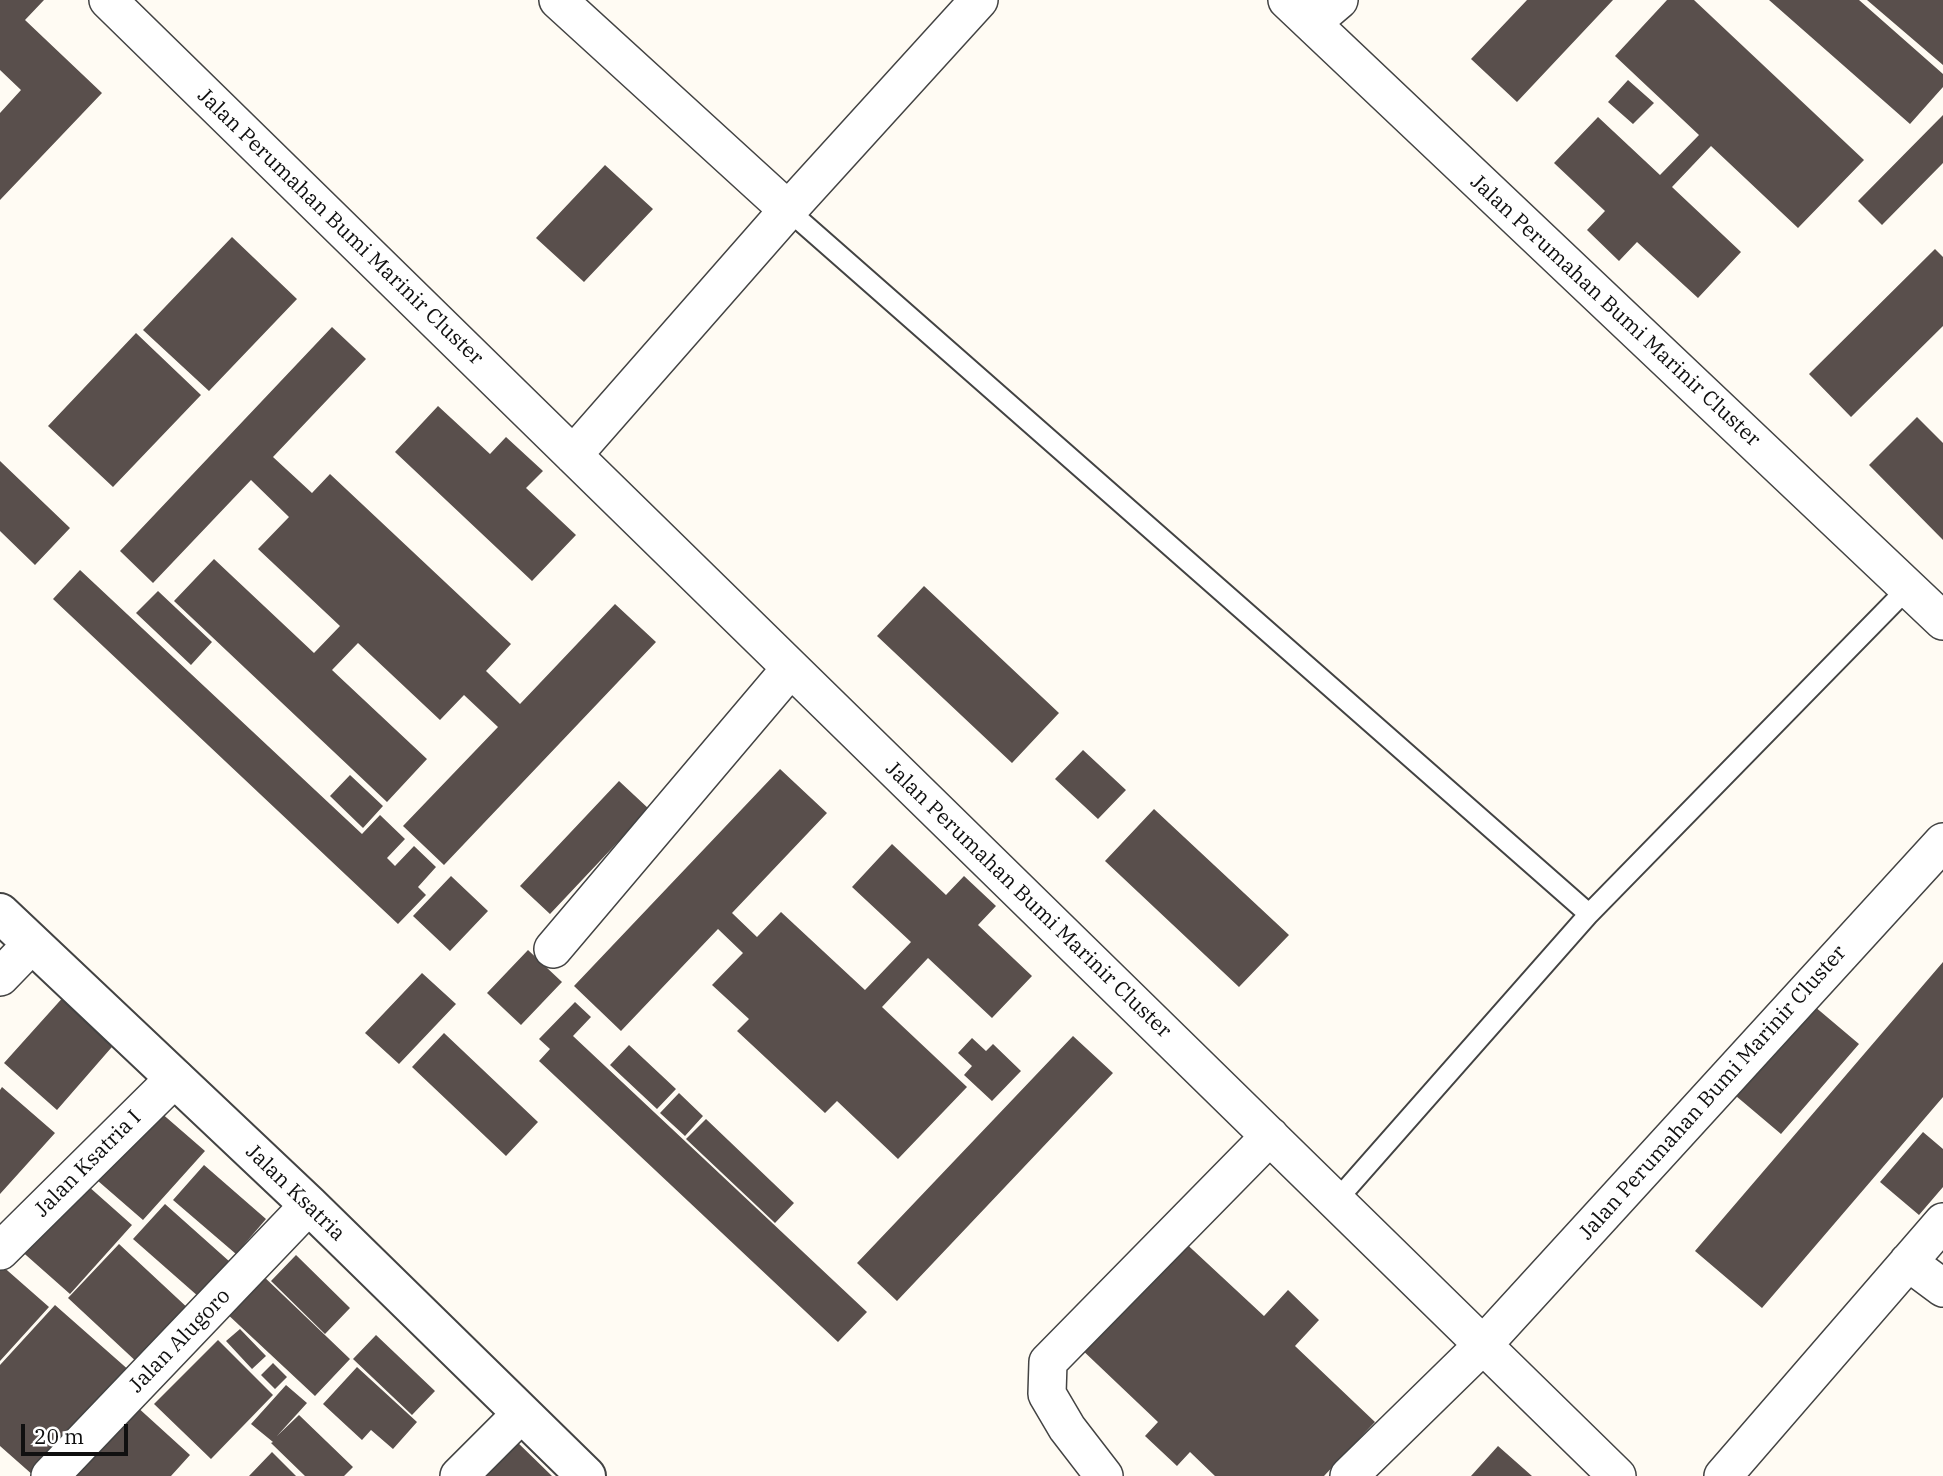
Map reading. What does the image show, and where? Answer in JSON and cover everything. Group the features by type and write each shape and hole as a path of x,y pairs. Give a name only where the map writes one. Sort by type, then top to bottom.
{"street":[{"name":"Jalan Perumahan Bumi Marinir Cluster","path":"108,0 1617,1476"},
{"path":"558,0 788,210"},
{"path":"573,455 788,210 979,0"},
{"name":"Jalan Perumahan Bumi Marinir Cluster","path":"1313,8 1943,621"},
{"path":"553,949 791,668"},
{"name":"Jalan Perumahan Bumi Marinir Cluster","path":"1483,1345 1943,842"},
{"name":"Jalan Ksatria","path":"0,913 309,1205 586,1476"},
{"path":"0,976 32,944"},
{"name":"Jalan Ksatria I","path":"0,1251 175,1078"},
{"path":"1104,1476 1067,1428 1047,1394 1048,1362 1270,1136"},
{"name":"Jalan Alugoro","path":"50,1476 309,1205"},
{"path":"1723,1476 1943,1222"},
{"path":"1908,1262 1943,1288"},
{"path":"1349,1476 1483,1345"},
{"path":"459,1476 520,1414"}],"lane":[{"path":"788,210 1589,914"},
{"path":"1336,1201 1589,914 1908,588"}],"building":[{"path":"0,0 44,0 25,20 102,93 0,200 0,113 21,90 0,70"},
{"path":"1527,0 1613,0 1517,102 1471,59"},
{"path":"1667,0 1694,0 1864,160 1798,228 1711,146 1672,187 1741,252 1698,298 1637,242 1619,261 1587,230 1605,211 1554,163 1598,117 1660,175 1699,135 1615,56"},
{"path":"1769,0 1859,0 1943,74 1943,87 1910,124"},
{"path":"1867,0 1943,0 1943,65"},
{"path":"1628,80 1654,103 1633,124 1608,102"},
{"path":"1943,115 1943,163 1882,225 1858,201"},
{"path":"605,165 653,209 584,282 536,238"},
{"path":"232,237 297,299 209,391 143,330"},
{"path":"1935,249 1943,257 1943,326 1851,417 1809,374"},
{"path":"332,327 366,359 273,457 312,493 330,474 511,644 486,671 520,704 615,604 656,642 444,865 403,826 498,727 464,695 440,720 358,643 332,670 427,759 387,802 174,601 214,559 314,653 340,626 258,549 289,517 251,480 153,583 120,551"},
{"path":"136,333 201,395 113,487 48,426"},
{"path":"438,406 490,454 506,437 543,471 526,488 576,535 532,581 395,452"},
{"path":"1917,417 1943,443 1943,540 1869,465"},
{"path":"0,461 70,528 35,565 0,531"},
{"path":"80,570 362,834 380,815 405,839 387,858 395,866 414,846 436,867 418,887 426,895 398,924 53,599"},
{"path":"924,586 1059,713 1012,763 877,636"},
{"path":"158,591 212,642 191,665 136,613"},
{"path":"1083,750 1126,790 1098,819 1055,779"},
{"path":"780,769 827,813 732,913 757,937 781,912 865,990 911,942 852,887 892,844 946,895 964,876 996,906 978,925 1032,976 992,1018 928,958 882,1007 967,1087 898,1159 837,1101 825,1113 737,1031 749,1019 712,985 743,953 718,929 621,1031 574,986"},
{"path":"350,775 383,806 363,828 330,796"},
{"path":"619,781 649,809 550,914 520,886"},
{"path":"1154,809 1289,935 1239,987 1105,861"},
{"path":"451,876 488,911 450,951 413,916"},
{"path":"528,950 562,982 521,1025 487,993"},
{"path":"1943,962 1943,1097 1762,1308 1695,1251"},
{"path":"422,973 456,1004 399,1064 365,1033"},
{"path":"66,994 118,1040 57,1110 4,1063"},
{"path":"575,1002 591,1017 573,1036 867,1312 838,1342 539,1061 550,1049 539,1039"},
{"path":"1814,1006 1859,1044 1781,1134 1736,1096"},
{"path":"444,1033 538,1122 506,1156 412,1067"},
{"path":"1073,1036 1113,1073 897,1301 857,1263"},
{"path":"972,1038 986,1051 993,1044 1021,1071 992,1101 964,1075 972,1066 958,1053"},
{"path":"629,1045 676,1089 657,1109 610,1065"},
{"path":"2,1087 55,1133 0,1194 0,1090"},
{"path":"679,1093 703,1116 685,1136 660,1113"},
{"path":"152,1105 205,1151 143,1220 90,1174"},
{"path":"706,1119 794,1203 775,1223 686,1139"},
{"path":"1923,1132 1943,1149 1943,1187 1919,1215 1880,1182"},
{"path":"204,1165 266,1219 236,1254 173,1200"},
{"path":"79,1178 132,1225 70,1294 18,1248"},
{"path":"165,1204 230,1262 199,1297 133,1239"},
{"path":"1179,1237 1264,1316 1288,1290 1319,1320 1295,1346 1375,1422 1324,1476 1215,1476 1190,1452 1177,1466 1145,1436 1158,1422 1077,1345"},
{"path":"119,1244 191,1311 140,1365 68,1298"},
{"path":"296,1255 350,1308 325,1334 271,1281"},
{"path":"0,1264 49,1307 0,1361"},
{"path":"260,1273 350,1359 315,1396 224,1311"},
{"path":"55,1305 131,1372 34,1476 0,1446 0,1365"},
{"path":"240,1329 266,1356 252,1369 226,1341"},
{"path":"376,1335 435,1391 412,1415 353,1359"},
{"path":"218,1340 273,1395 211,1459 154,1404"},
{"path":"273,1363 287,1377 275,1389 261,1375"},
{"path":"357,1367 417,1422 393,1449 371,1430 362,1440 323,1404"},
{"path":"286,1385 307,1403 277,1436 299,1415 353,1467 344,1476 305,1476 271,1443 273,1442 251,1424"},
{"path":"135,1405 190,1455 171,1476 70,1476"},
{"path":"514,1439 552,1476 476,1476"},
{"path":"1498,1446 1532,1476 1471,1476"},
{"path":"272,1452 296,1476 249,1476"}]}
